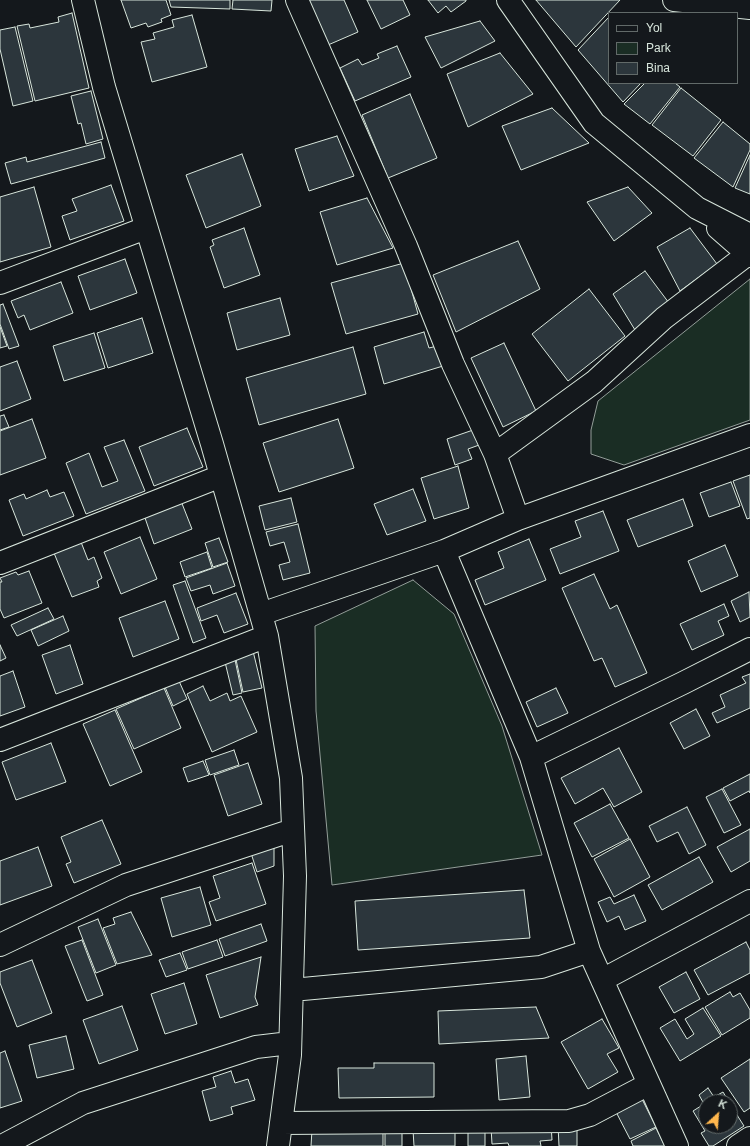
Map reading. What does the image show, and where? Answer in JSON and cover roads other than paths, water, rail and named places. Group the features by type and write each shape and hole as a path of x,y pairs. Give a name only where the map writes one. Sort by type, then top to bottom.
{"street":[{"path":"83,0 104,87 221,476 267,636 291,778 295,876 290,1055 278,1146"},
{"path":"297,0 406,246 453,364 495,454 518,519"},
{"path":"495,454 594,382 664,318 749,249 594,123 508,0"},
{"path":"674,0 750,7"},
{"path":"745,0 750,7"},
{"path":"0,283 146,228"},
{"path":"261,614 444,551 518,519 750,435"},
{"path":"0,563 221,476"},
{"path":"444,551 531,757 589,951 677,1146"},
{"path":"0,740 267,636"},
{"path":"531,757 683,684 750,649"},
{"path":"0,945 126,885 293,830"},
{"path":"602,980 750,901"},
{"path":"292,990 541,967 589,951"},
{"path":"2,1146 82,1103 256,1047 290,1043"},
{"path":"281,1123 569,1121 590,1115 649,1084"},
{"path":"738,1146 750,1138"}]}
